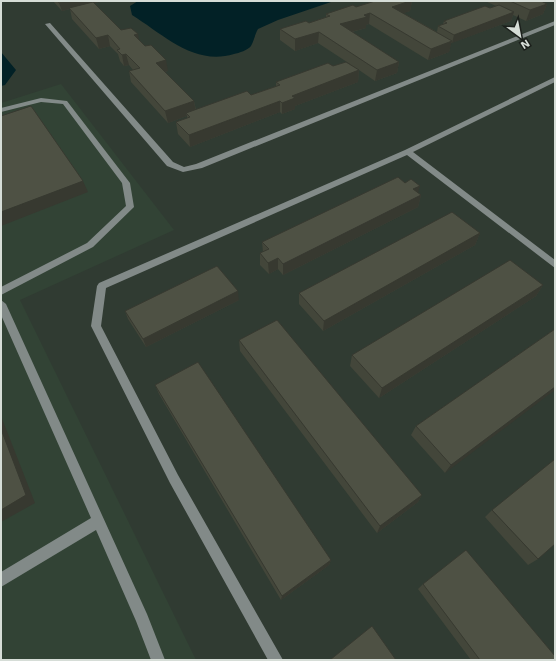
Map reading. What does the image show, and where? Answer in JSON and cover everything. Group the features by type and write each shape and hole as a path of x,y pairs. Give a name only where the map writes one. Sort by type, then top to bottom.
{"street":[{"path":"48,24 170,164 183,170 214,160 555,23"},
{"path":"276,660 174,479 96,326 102,286 408,152 555,79"},
{"path":"1,110 41,100 66,102 126,183 130,208 90,245 1,291"},
{"path":"408,152 555,265"},
{"path":"1,304 158,660"},
{"path":"1,580 98,521"}],"shaded area":[{"path":"61,84 174,230 20,300 196,660 1,660 1,103"}],"water":[{"path":"138,1 334,1 278,20 258,29 251,46 248,49 236,54 219,57 206,56 180,46 132,15 130,6"},
{"path":"1,52 16,70 5,85 1,86"}],"building":[{"path":"375,1 410,1 392,7 452,41 431,49 370,13 364,15 367,17 340,24 399,62 377,70 319,32 295,39 280,29 306,21 309,23 330,16 326,14 353,5 356,7"},
{"path":"510,1 541,1 547,4 530,10"},
{"path":"93,2 121,30 131,28 138,34 134,35 145,46 151,45 166,60 156,63 194,101 165,111 129,71 140,68 126,54 122,55 117,50 120,49 108,35 96,38 69,8"},
{"path":"499,5 514,12 454,35 438,26 447,23 444,21 485,6 490,8"},
{"path":"346,62 359,70 292,96 295,98 282,103 280,101 189,135 176,122 190,117 186,113 247,91 251,95 280,85 276,82 328,63 333,66"},
{"path":"31,106 83,181 1,212 1,116"},
{"path":"398,177 405,183 411,179 420,186 413,189 421,195 283,264 278,258 268,263 260,253 269,249 262,242"},
{"path":"452,212 480,233 324,321 299,293"},
{"path":"510,260 543,285 382,388 352,355"},
{"path":"217,266 238,291 143,339 125,311"},
{"path":"277,320 422,495 380,526 239,340"},
{"path":"555,329 555,387 451,465 416,426"},
{"path":"198,362 331,560 282,596 155,385"},
{"path":"1,429 26,495 1,510"},
{"path":"555,459 555,544 538,559 492,510"},
{"path":"466,550 555,656 555,660 480,660 423,584"},
{"path":"372,626 396,660 330,660"}]}
